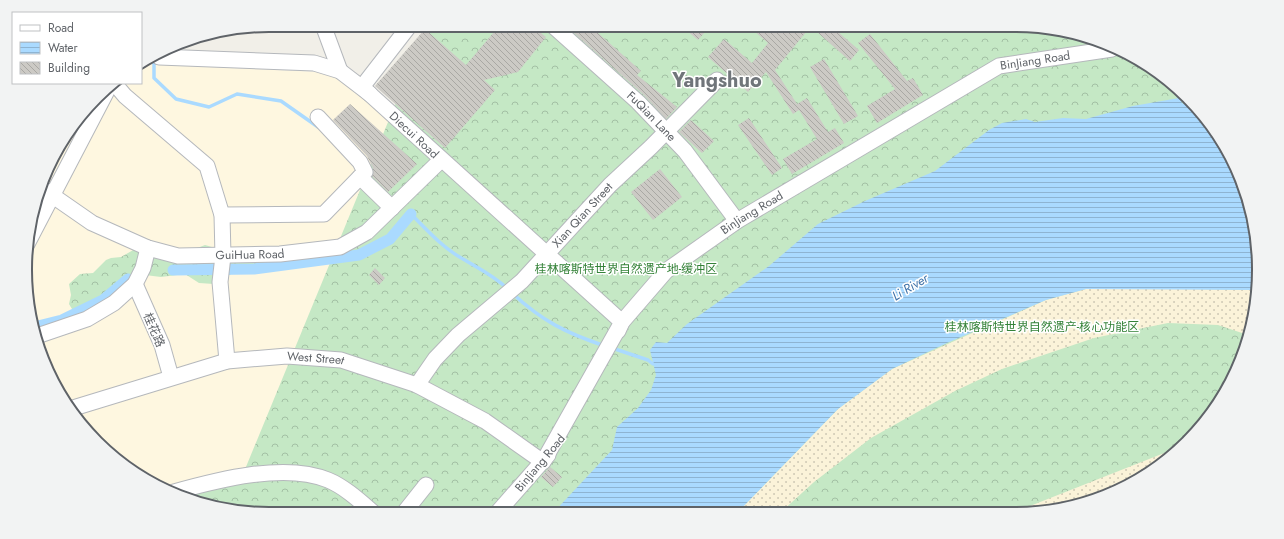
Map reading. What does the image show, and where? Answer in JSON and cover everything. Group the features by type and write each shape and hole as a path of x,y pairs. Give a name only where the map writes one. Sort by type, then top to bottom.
{"street":[{"path":"326,32 340,70"},
{"path":"405,32 362,87 622,322 543,462"},
{"name":"FuQian Lane","path":"560,32 621,86 666,131 698,166 737,221"},
{"name":"BinJiang Road","path":"502,507 543,462 593,395 622,322 666,271 737,221 999,66 1105,50"},
{"name":"Diecui Road","path":"164,56 314,63 340,70 362,87 622,322"},
{"name":"Xian Qian Street","path":"417,385 435,359 458,335 522,282 610,185 651,147 718,80"},
{"path":"118,87 125,96 207,166 222,215 223,256 220,282 227,361"},
{"path":"38,217 48,193 98,106"},
{"path":"222,215 324,214 365,172 360,162 318,117"},
{"name":"GuiHua Road","path":"48,193 92,223 148,248 178,256 280,254 340,247 367,232 441,160"},
{"path":"360,177 393,207"},
{"path":"41,335 87,319 114,303 135,284 143,268 148,248"},
{"name":"桂花路","path":"135,284 162,345 172,377"},
{"name":"West Street","path":"76,407 227,361 287,356 341,360 417,385 485,420 543,462"},
{"path":"182,490 253,475 289,473 327,480 365,507"},
{"path":"408,507 426,484"}],"shaded area":[{"path":"151,64 317,72 337,78 361,96 624,327 199,488 192,494 164,483 138,467 113,448 81,414 56,375 40,331 34,300 32,270 34,242 58,199 46,189 56,164 72,138 91,113 121,84 142,84 142,70"}],"green space":[{"name":"桂林喀斯特世界自然遗产地-缓冲区","path":"425,32 1014,32 1045,34 1076,40 1120,56 1146,72 1171,91 1193,113 1212,138 1228,164 1244,208 1250,239 1251,254 1252,270 1250,300 1244,331 1228,375 1203,414 1171,448 1159,458 1120,483 1076,499 1045,505 1014,507 270,507 239,505 208,499 192,494 199,488 241,479"},
{"path":"205,245 212,247 228,259 323,256 261,265 233,273 214,284 199,283 185,274 161,277 145,275 81,316 72,309 69,304 71,295 69,284 80,274 93,273 106,260 121,257 135,249 192,250"}],"sand":[{"path":"1140,288 1251,290 1243,333 1218,325 1168,323 1094,338 1002,369 955,391 871,438 814,482 787,507 743,507 838,409 892,369 1046,300 1086,289"},
{"path":"1166,452 1120,483 1105,489 1076,499 1045,505 1030,506"}],"water":[{"name":"Li River","path":"1178,98 1193,113 1212,138 1228,164 1244,208 1250,239 1252,270 1251,290 1086,289 1046,300 947,343 892,369 838,409 743,507 559,507 612,450 617,427 638,408 651,390 656,375 650,350 656,342 667,343 687,324 769,266 818,224 865,201 935,171 989,130 1002,123 1026,119 1035,122 1063,118 1086,119 1133,106"}],"building":[{"path":"422,32 428,32 466,65 494,32 540,32 546,37 518,72 484,80 495,90 445,148 375,86"},
{"path":"573,32 597,32 641,71 637,75 677,107 666,119 644,95"},
{"path":"688,32 705,32 698,40"},
{"path":"755,32 806,32 775,70 797,104 807,98 828,132 835,128 844,143 792,174 783,159 817,139 799,110 793,114 766,72 748,92 708,57 724,39 752,63 768,43"},
{"path":"817,32 838,32 859,50 850,61"},
{"path":"870,34 907,81 913,78 923,95 877,123 867,106 895,89 858,43"},
{"path":"824,59 858,116 844,124 810,67"},
{"path":"350,104 417,164 388,192 372,176 373,168 367,156 333,120"},
{"path":"749,118 782,168 772,175 738,125"},
{"path":"691,120 714,141 702,153 679,132"},
{"path":"660,169 682,197 653,220 631,192"},
{"path":"375,268 385,278 379,285 369,275"},
{"path":"550,467 562,477 553,487 541,477"}],"waterway":[{"path":"154,62 154,78 176,99 209,107 237,94 281,101 318,127"},
{"path":"411,214 449,250 492,276 508,289"},
{"path":"173,270 254,269 359,255 390,239 411,214"},
{"path":"39,326 62,320 103,300 128,279"},
{"path":"512,293 544,319 566,331 605,346"},
{"path":"612,348 648,360 653,364"}],"district":[{"name":"Yangshuo","path":"717,80"}],"park label":[{"name":"桂林喀斯特世界自然遗产-核心功能区","path":"1042,327"}]}
